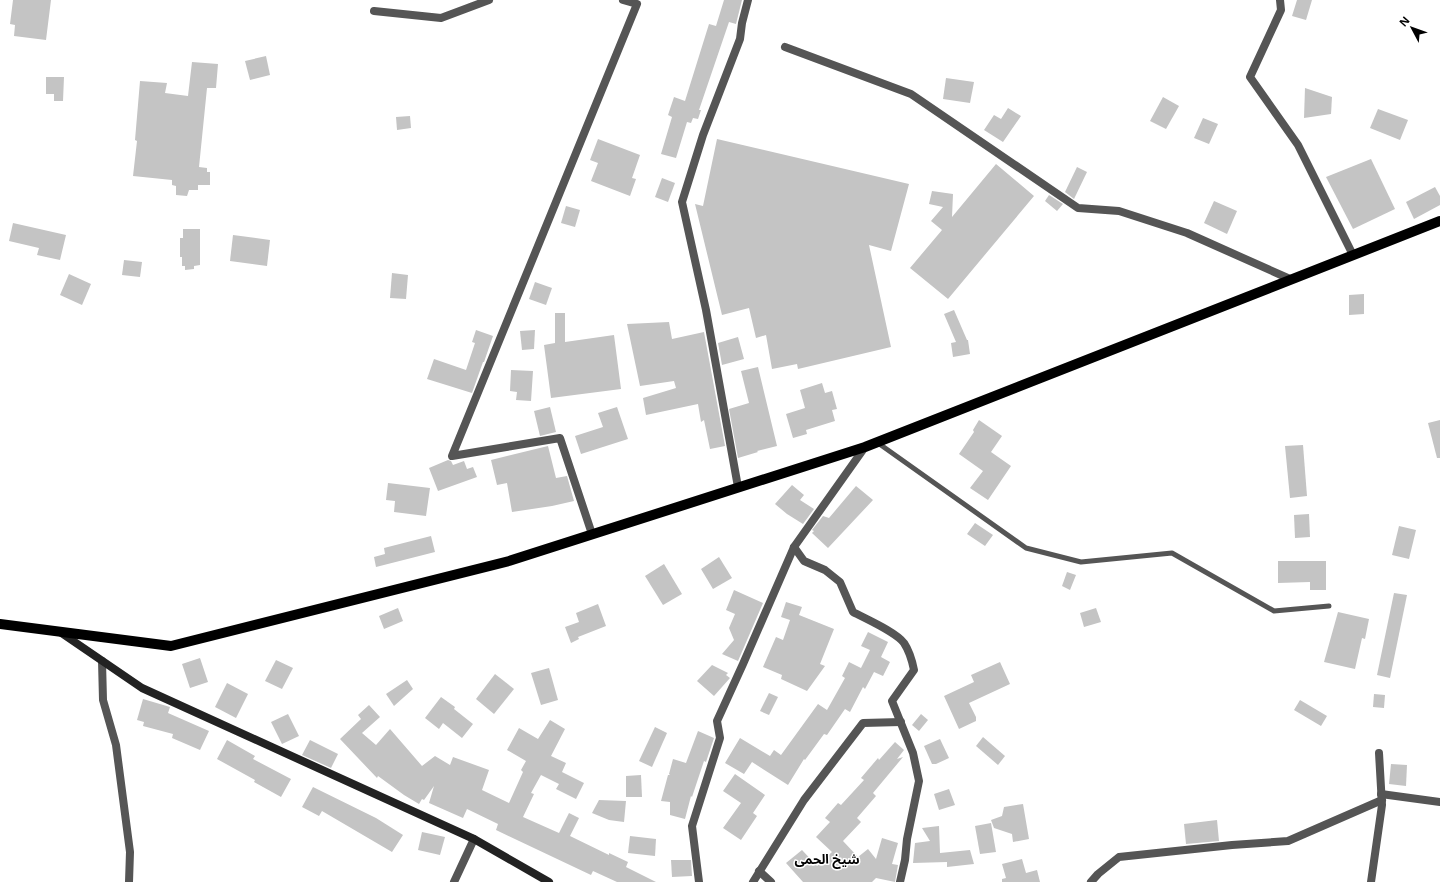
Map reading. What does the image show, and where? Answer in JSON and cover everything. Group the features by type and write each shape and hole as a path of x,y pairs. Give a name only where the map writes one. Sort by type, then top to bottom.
{"main road":[{"path":"0,624 171,646 508,560 865,447 1440,221"}],"street":[{"path":"374,11 441,18 489,0"},
{"path":"592,534 560,438 452,456 637,4 623,0"},
{"path":"738,487 706,310 682,202 703,135 740,39 742,23 748,0"},
{"path":"1280,0 1281,10 1250,77 1298,145 1353,255"},
{"path":"785,47 911,94 1078,208 1119,211 1187,233 1290,280"},
{"path":"699,882 692,826 720,738 717,721 794,547 865,447"},
{"path":"794,547 804,561 825,570 840,582 853,612 890,632 904,642 912,658 914,670 892,701 913,753 919,781 900,882"},
{"path":"60,632 142,688 474,839 549,882"},
{"path":"102,661 103,700 116,745 130,852 129,882"},
{"path":"753,882 804,800 863,723 901,722"},
{"path":"1371,882 1382,797 1379,753"},
{"path":"1091,882 1098,874 1120,857 1232,845 1288,841 1382,797 1440,802"},
{"path":"454,882 474,839"},
{"path":"759,872 771,882"}],"lane":[{"path":"877,442 1026,548 1081,562 1172,553 1274,611 1329,606"}],"building":[{"path":"13,0 51,0 46,40 14,36 15,25 10,24"},
{"path":"724,0 742,0 736,24 729,22 699,110 701,110 698,119 693,118 691,123 687,122 676,158 661,154 672,117 668,115 674,97 685,101 709,24 716,26"},
{"path":"1297,0 1312,0 1306,20 1292,16"},
{"path":"266,56 270,75 250,80 245,61"},
{"path":"192,62 218,64 216,88 207,88 199,167 207,168 207,172 210,172 210,185 198,185 198,190 189,190 187,196 176,195 176,186 172,185 172,180 133,176 137,141 135,140 140,81 167,83 165,93 188,96"},
{"path":"46,77 64,77 63,101 54,101 54,94 46,94"},
{"path":"946,78 974,82 970,103 943,99"},
{"path":"1305,88 1332,97 1331,114 1304,118"},
{"path":"1163,97 1179,106 1166,129 1150,121"},
{"path":"1008,108 1021,116 1003,142 984,130 994,115 1001,119"},
{"path":"1378,109 1408,120 1400,140 1370,128"},
{"path":"410,116 411,128 397,130 396,117"},
{"path":"1203,118 1218,124 1209,144 1194,138"},
{"path":"598,139 640,155 632,178 636,179 630,196 591,181 598,163 590,160"},
{"path":"717,139 909,184 891,251 869,245 891,347 798,369 797,364 772,369 766,335 756,338 749,308 722,315 695,204 703,206"},
{"path":"1371,159 1395,209 1353,229 1326,177"},
{"path":"996,164 1034,196 948,299 910,268 942,230 931,221 943,207 929,204 932,191 953,194 952,217"},
{"path":"1077,167 1087,172 1074,199 1065,192"},
{"path":"662,178 675,183 668,202 655,197"},
{"path":"1435,187 1440,196 1440,205 1414,219 1406,202"},
{"path":"1049,195 1063,204 1057,211 1045,201"},
{"path":"1214,201 1237,211 1227,234 1204,223"},
{"path":"566,206 580,210 575,227 561,223"},
{"path":"13,223 66,235 60,260 37,255 39,248 9,241"},
{"path":"183,229 200,229 200,265 194,266 194,269 185,270 185,266 182,266 182,257 180,257 180,238 183,238"},
{"path":"233,235 270,240 267,266 230,261"},
{"path":"124,260 142,262 140,277 122,275"},
{"path":"392,273 408,275 406,299 390,298"},
{"path":"69,274 91,284 82,305 60,295"},
{"path":"535,282 552,288 546,305 529,299"},
{"path":"1364,294 1364,314 1349,315 1349,295"},
{"path":"954,310 968,340 970,354 953,357 951,343 956,342 944,314"},
{"path":"555,313 565,313 565,342 614,335 621,389 551,398 544,345 555,343"},
{"path":"669,322 672,339 704,332 725,446 710,449 704,420 701,422 698,404 646,415 643,398 676,388 674,381 640,386 627,324"},
{"path":"476,330 493,336 472,393 427,379 434,359 466,370 475,343 472,342"},
{"path":"535,330 534,349 522,350 520,331"},
{"path":"738,337 744,359 722,365 718,343"},
{"path":"758,367 777,446 738,458 729,409 749,403 741,371"},
{"path":"511,370 533,371 531,401 516,400 517,392 510,391"},
{"path":"822,383 825,393 832,391 837,409 832,410 835,421 806,430 807,434 793,438 786,414 805,408 800,390"},
{"path":"550,407 556,432 540,436 534,411"},
{"path":"617,407 628,439 581,454 575,436 603,427 598,413"},
{"path":"979,420 1002,436 991,452 1011,466 988,500 970,488 983,471 959,454 974,432 973,430"},
{"path":"1440,420 1440,458 1437,458 1428,423"},
{"path":"1303,445 1307,496 1290,498 1285,446"},
{"path":"548,446 556,478 567,476 574,501 512,512 507,483 497,485 491,460"},
{"path":"448,460 451,461 453,465 464,461 467,469 473,467 477,477 438,491 429,468"},
{"path":"388,483 430,488 426,516 394,512 395,501 386,500"},
{"path":"792,485 804,495 800,500 814,509 803,524 775,504"},
{"path":"856,486 873,500 828,548 812,533 814,531 812,530 823,516 829,518"},
{"path":"1309,514 1310,537 1295,538 1294,515"},
{"path":"975,523 993,535 985,546 967,534"},
{"path":"1399,526 1416,530 1409,559 1392,555"},
{"path":"431,536 435,552 376,567 374,557 385,554 384,548"},
{"path":"719,557 732,578 713,589 701,569"},
{"path":"1278,561 1326,561 1326,590 1310,590 1310,582 1278,583"},
{"path":"664,564 682,594 663,605 645,576"},
{"path":"1067,572 1076,575 1070,590 1062,586"},
{"path":"734,590 763,603 738,661 722,654 734,640 729,628 735,614 726,610"},
{"path":"1394,593 1407,595 1390,678 1377,675"},
{"path":"786,602 802,607 799,615 834,629 820,664 825,666 807,691 781,679 782,675 763,667 776,637 783,640 790,620 781,617"},
{"path":"598,604 606,626 578,637 579,639 571,643 565,627 579,622 576,613"},
{"path":"398,608 403,621 384,629 379,616"},
{"path":"1096,608 1101,622 1084,627 1080,613"},
{"path":"1338,612 1369,619 1365,639 1362,638 1355,669 1324,662"},
{"path":"868,632 888,642 881,657 890,662 883,676 874,672 865,689 863,687 850,712 845,709 827,735 824,734 805,760 804,759 788,785 752,762 744,774 725,763 740,738 770,756 774,750 781,755 818,704 827,710 845,678 842,676 849,662 861,668 870,650 861,646"},
{"path":"200,658 208,682 190,688 182,664"},
{"path":"276,660 293,668 282,689 265,681"},
{"path":"1000,662 1010,684 969,703 976,717 976,721 959,729 944,696 974,682 971,675"},
{"path":"712,665 728,673 726,675 730,678 714,696 697,681"},
{"path":"549,668 558,700 541,705 531,673"},
{"path":"495,674 514,689 494,714 476,699"},
{"path":"407,680 413,689 394,706 386,694"},
{"path":"227,683 248,694 236,718 215,707"},
{"path":"769,693 778,697 769,715 760,711"},
{"path":"1374,694 1385,695 1384,708 1373,707"},
{"path":"441,697 455,707 454,709 473,724 462,738 443,723 439,729 425,718"},
{"path":"143,699 170,707 168,713 209,731 200,750 172,738 173,734 143,726 144,722 137,720"},
{"path":"1300,700 1327,716 1321,726 1294,710"},
{"path":"369,705 380,717 362,733 376,745 390,729 422,766 435,756 450,765 453,757 489,770 482,790 509,803 523,772 521,770 526,761 507,750 519,728 538,739 550,720 565,729 551,756 566,763 562,772 584,783 576,799 556,789 559,784 541,775 531,793 534,794 523,817 559,833 569,813 579,818 570,836 609,855 609,853 628,862 626,867 656,882 617,882 593,871 591,875 496,830 498,824 467,809 463,818 429,803 434,786 424,800 422,799 419,804 404,795 378,776 377,778 340,739 361,719 358,715"},
{"path":"288,714 299,736 282,744 271,722"},
{"path":"921,714 928,720 919,731 912,725"},
{"path":"655,727 667,733 652,767 639,761"},
{"path":"698,731 714,738 706,762 704,761 692,797 691,796 685,819 670,815 670,802 661,801 668,775 670,775 673,759 686,763"},
{"path":"983,737 1005,756 998,765 976,746"},
{"path":"940,739 949,758 936,764 932,764 924,746"},
{"path":"227,740 255,756 253,759 291,779 281,797 254,782 255,780 217,759"},
{"path":"310,740 338,754 331,768 302,755"},
{"path":"895,742 904,750 897,759 903,757 873,793 876,796 857,818 861,822 843,841 858,857 868,849 876,859 882,838 898,843 892,864 898,865 895,882 876,878 872,882 803,882 786,863 802,850 817,866 832,852 816,837 830,822 825,818 838,803 841,805 864,780 861,778 878,758 879,760"},
{"path":"1391,764 1407,765 1406,786 1389,784"},
{"path":"735,774 765,795 753,813 757,816 741,840 723,828 741,803 723,791"},
{"path":"641,775 642,797 626,797 626,776"},
{"path":"313,787 376,818 403,835 392,852 322,811 319,816 302,807"},
{"path":"949,789 955,805 939,810 934,794"},
{"path":"599,800 626,801 624,822 609,820 592,813"},
{"path":"1023,804 1029,839 1013,842 1012,834 994,828 991,820 1002,816 1004,807"},
{"path":"1217,820 1219,841 1186,844 1184,824"},
{"path":"991,823 996,852 980,854 975,826"},
{"path":"939,826 940,853 970,850 974,864 947,867 947,862 913,863 915,843 930,841 922,828"},
{"path":"422,832 445,837 440,855 418,850"},
{"path":"630,836 656,839 655,856 628,853"},
{"path":"1022,859 1026,873 1037,870 1040,882 1002,882 1002,879 1006,878 1002,864"},
{"path":"671,860 691,860 692,876 672,877"}],"district":[{"name":"شيخ الحمى","path":"827,859"}]}
